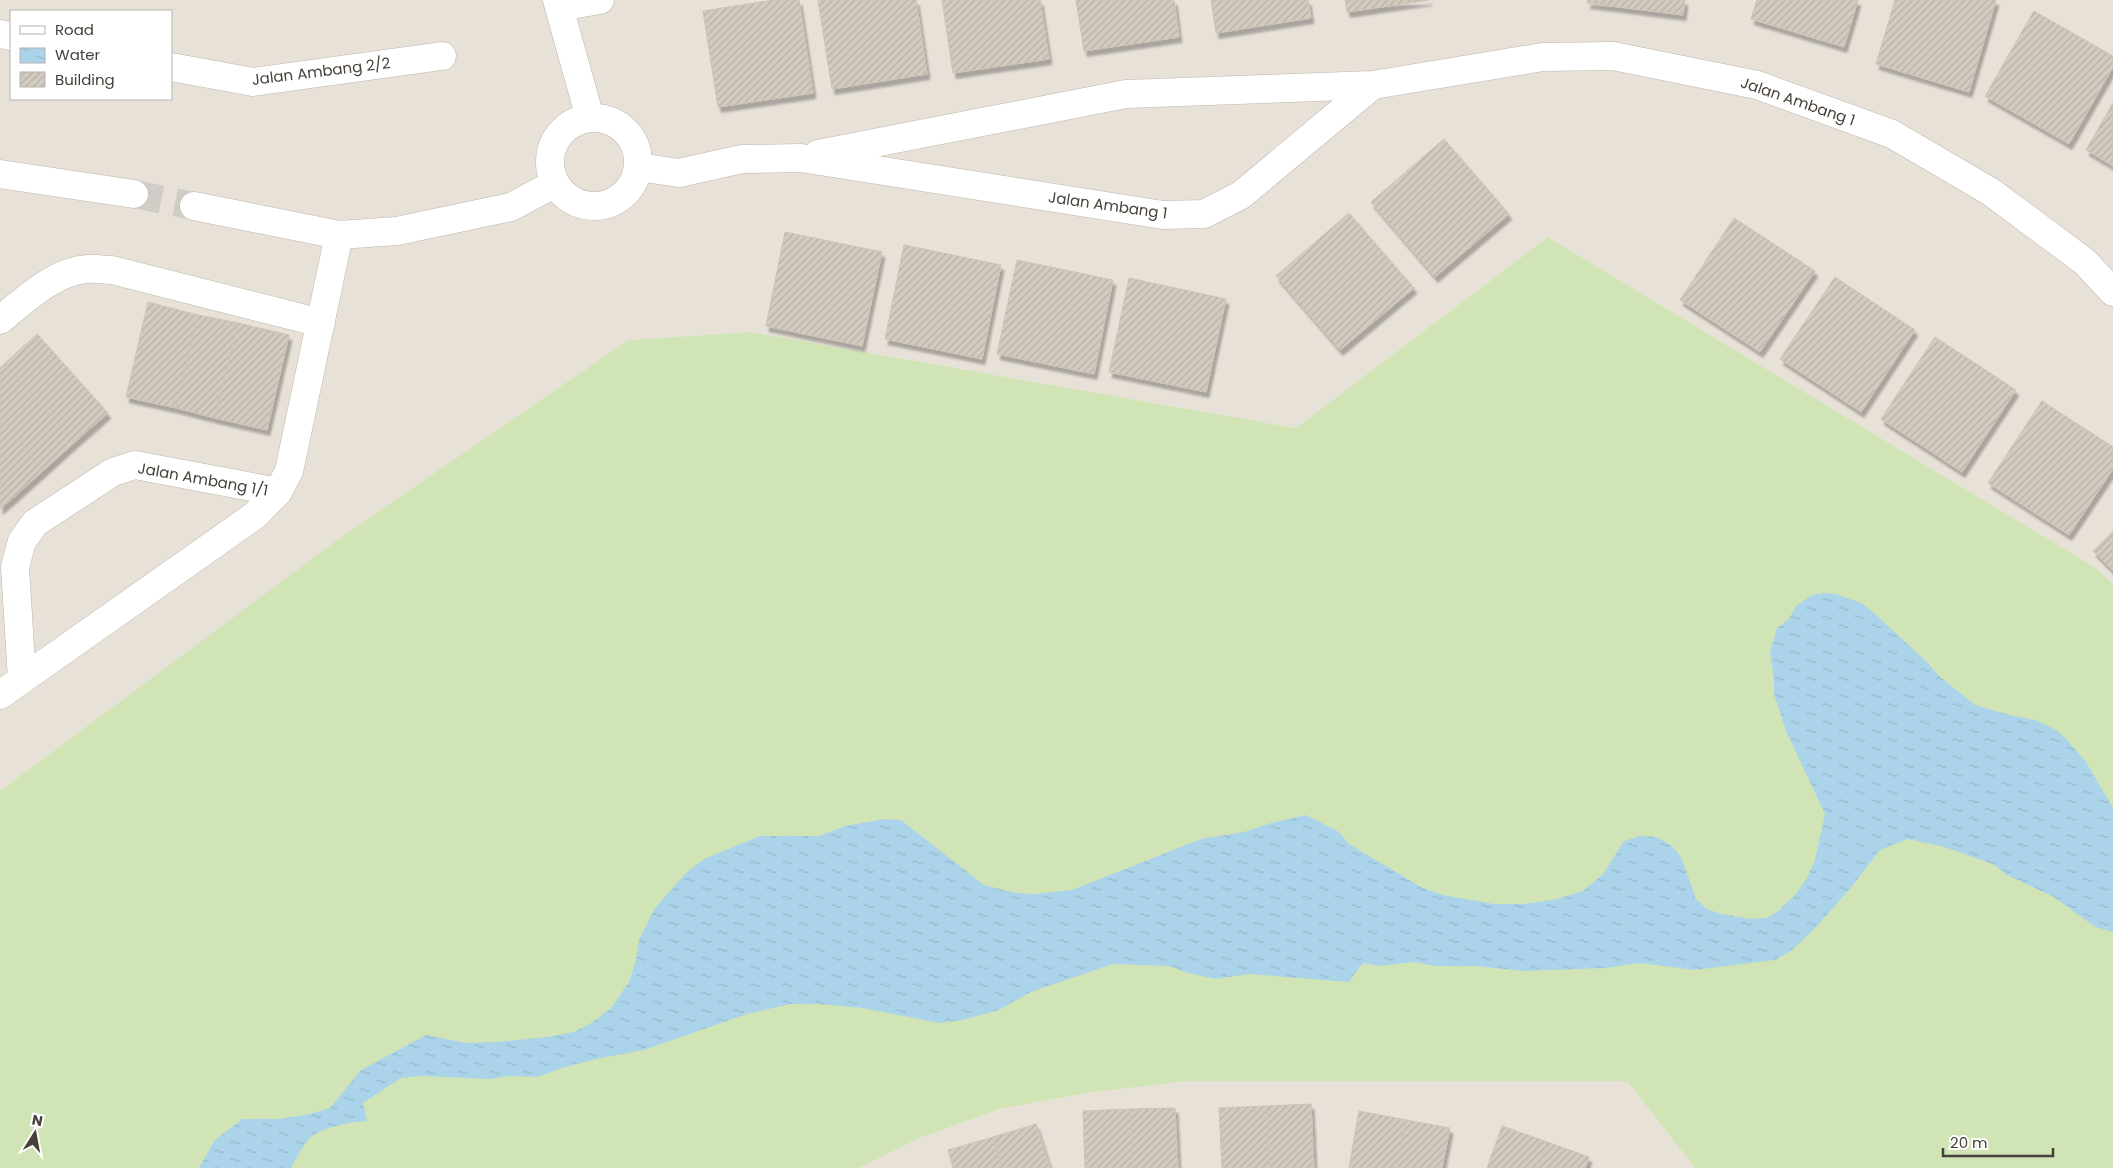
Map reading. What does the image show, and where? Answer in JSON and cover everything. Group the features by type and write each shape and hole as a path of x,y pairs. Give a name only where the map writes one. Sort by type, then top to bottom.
{"street":[{"path":"590,118 558,4 600,0"},
{"name":"Jalan Ambang 2/2","path":"172,67 253,82 442,56"},
{"name":"Jalan Ambang 1","path":"801,158 1126,94 1373,85 1543,57 1613,56 1757,85 1892,134 1991,192 2084,262 2113,292"},
{"name":"Jalan Ambang 1","path":"638,166 680,173 742,159 801,158 1163,215 1204,214 1241,196 1373,85"},
{"path":"590,118 606,119 620,126 631,137 638,152 638,166 633,185 620,198 603,206 584,206 566,198 554,184 549,162 554,141 570,125 590,118"},
{"path":"0,174 134,194"},
{"path":"194,206 339,234 397,231 511,207 554,184"},
{"name":"Jalan Ambang 1/1","path":"0,695 254,516 278,492 289,471 339,234"},
{"path":"0,320 42,287 63,275 87,269 112,270 321,323"},
{"name":"Jalan Ambang 1/1","path":"22,679 15,566 22,541 35,523 112,472 134,465 278,492"}],"shaded area":[{"path":"0,0 2113,0 2113,584 2096,568 1548,237 1296,428 750,332 628,340 334,542 0,791"},
{"path":"1187,1081 1627,1081 1695,1168 859,1168 922,1137 1000,1109 1088,1093"}],"green space":[{"path":"1548,237 2096,568 2113,584 2113,1168 1695,1168 1627,1081 1187,1081 1088,1093 1000,1109 922,1137 859,1168 0,1168 0,791 334,542 628,340 750,332 1296,428"}],"water":[{"path":"1836,594 1861,603 1928,663 1940,677 1975,705 2013,716 2036,720 2058,731 2086,762 2113,808 2113,932 2095,927 2054,897 2007,875 1993,864 1944,847 1907,839 1880,850 1849,890 1816,927 1791,951 1775,960 1695,970 1640,963 1606,968 1522,971 1475,966 1435,966 1414,962 1378,966 1363,963 1349,982 1249,974 1216,979 1188,973 1169,966 1113,964 1031,992 999,1010 962,1020 940,1023 862,1008 819,1004 791,1004 747,1014 644,1050 565,1067 537,1077 509,1076 490,1079 421,1076 401,1078 363,1103 367,1121 337,1126 315,1134 305,1144 291,1168 199,1168 214,1141 242,1119 279,1119 310,1114 330,1108 361,1070 426,1035 466,1043 497,1042 574,1032 593,1022 611,1008 629,982 636,960 639,940 654,909 687,872 704,859 760,836 819,836 845,826 885,819 901,820 984,885 1016,893 1034,894 1072,890 1201,839 1244,832 1271,823 1306,815 1339,832 1349,844 1423,888 1443,895 1494,904 1524,904 1557,899 1583,891 1603,874 1624,841 1640,836 1657,837 1672,846 1682,859 1696,899 1707,909 1721,914 1750,919 1766,918 1777,912 1795,895 1807,878 1815,860 1825,814 1786,731 1774,694 1770,653 1777,628 1789,619 1796,606 1812,595"}],"building":[{"path":"774,0 799,0 813,93 718,107 703,11"},
{"path":"818,0 916,0 927,74 832,89"},
{"path":"942,0 1040,0 1049,59 953,73"},
{"path":"1076,0 1174,0 1179,37 1084,51"},
{"path":"1211,0 1308,0 1311,18 1216,33"},
{"path":"1345,0 1429,0 1347,12"},
{"path":"1588,0 1685,0 1683,15 1587,3"},
{"path":"1757,0 1858,0 1844,47 1751,19"},
{"path":"1895,0 1996,0 1969,92 1876,64"},
{"path":"2034,11 2113,56 2113,67 2069,144 1985,96"},
{"path":"2113,103 2113,166 2086,150"},
{"path":"1444,139 1509,214 1435,277 1371,202"},
{"path":"1349,213 1414,288 1340,350 1276,276"},
{"path":"1734,218 1815,271 1760,352 1680,300"},
{"path":"785,232 882,252 862,346 766,326"},
{"path":"904,245 1001,265 982,359 885,339"},
{"path":"1017,260 1113,280 1094,374 997,354"},
{"path":"1835,277 1915,330 1861,412 1780,359"},
{"path":"1129,278 1226,299 1206,392 1109,372"},
{"path":"148,302 198,315 176,408 126,397"},
{"path":"198,315 238,323 215,418 176,408"},
{"path":"238,323 289,335 267,430 215,418"},
{"path":"37,334 108,413 75,442 4,364"},
{"path":"1935,337 2016,390 1962,472 1881,419"},
{"path":"4,364 75,442 44,470 0,421 0,368"},
{"path":"2042,401 2113,447 2113,469 2069,535 1988,483"},
{"path":"0,421 44,470 14,497 0,481"},
{"path":"0,481 14,497 0,509"},
{"path":"2113,531 2113,571 2093,551"},
{"path":"1311,1104 1314,1168 1270,1168 1267,1106"},
{"path":"1267,1106 1270,1168 1222,1168 1219,1108"},
{"path":"1175,1108 1178,1168 1133,1168 1130,1109"},
{"path":"1130,1109 1133,1168 1085,1168 1083,1111"},
{"path":"1359,1111 1406,1120 1397,1168 1349,1168"},
{"path":"1406,1120 1450,1128 1442,1168 1397,1168"},
{"path":"1036,1124 1050,1168 1002,1168 993,1137"},
{"path":"1502,1126 1547,1142 1538,1168 1487,1168"},
{"path":"993,1137 1002,1168 953,1168 948,1150"},
{"path":"1547,1142 1589,1157 1585,1168 1538,1168"}],"tunnel":[{"path":"134,194 194,206"}]}
